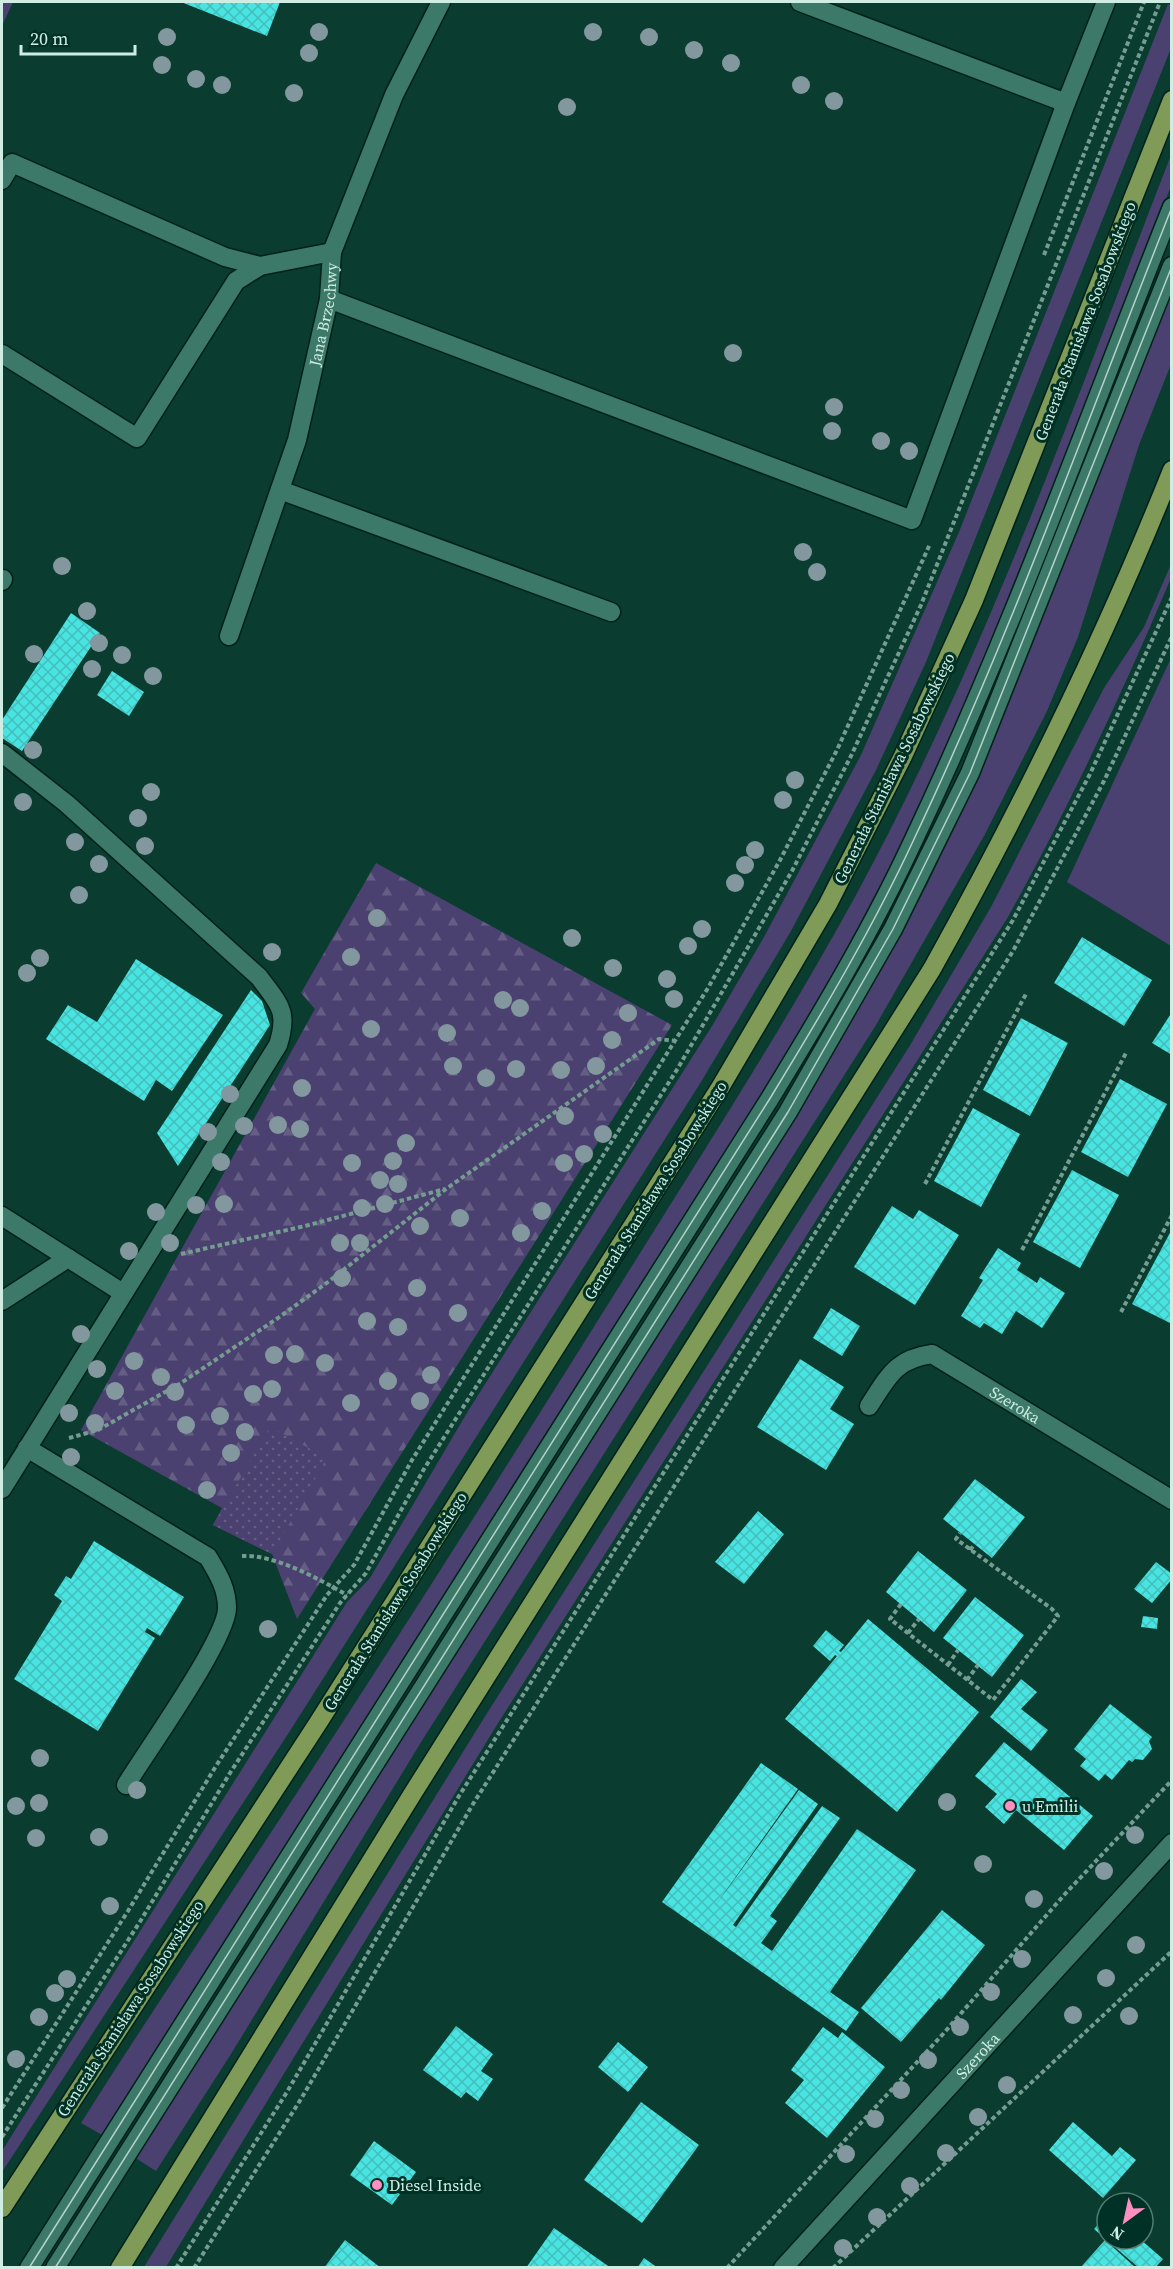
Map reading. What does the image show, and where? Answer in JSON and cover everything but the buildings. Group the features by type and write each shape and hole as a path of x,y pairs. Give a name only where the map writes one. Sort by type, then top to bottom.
{"main road":[{"name":"Generała Stanisława Sosabowskiego","path":"2,2208 318,1723 715,1096 828,904 903,756 974,600 1172,99"},
{"path":"120,2268 413,1792 932,969 1001,845 1067,713 1127,581 1172,471"}],"street":[{"name":"Jana Brzechwy","path":"229,636 297,440 329,299 332,252 394,96 441,2"},
{"path":"800,2 1066,103"},
{"path":"329,299 912,520 1066,103 1106,2"},
{"path":"2,180 12,164 225,258 260,266"},
{"path":"29,2268 769,1100 851,961 914,839 980,693 1172,207"},
{"path":"2,354 137,438 236,281 260,266 332,252"},
{"path":"56,2268 782,1122 855,999 922,873 983,743 1172,266"},
{"path":"280,490 611,612"},
{"path":"2,753 67,804 260,976 279,1004 284,1024 278,1045 2,1488"},
{"path":"2,1216 123,1293"},
{"path":"2,1300 68,1258"},
{"name":"Szeroka","path":"869,1406 889,1375 910,1357 932,1354 1172,1500"},
{"path":"27,1448 208,1557 223,1581 227,1610 217,1640 126,1785"},
{"name":"Szeroka","path":"783,2268 1172,1843"}],"path":[{"path":"1042,260 1144,2"},
{"path":"2,2137 224,1783 347,1595 366,1573 424,1468 678,1068 753,941 824,811 879,697 937,566 1160,2"},
{"path":"2,2108 128,1911 216,1766 334,1587 354,1565 412,1460 676,1041 735,942 805,814 866,690 931,542"},
{"path":"176,2268 287,2092 459,1796 1014,920 1090,774 1172,597"},
{"path":"194,2268 301,2099 473,1804 1018,944 1104,781 1172,636"},
{"path":"925,1184 1027,992"},
{"path":"27,1448 98,1430 181,1383 328,1282 446,1189 659,1039 676,1041"},
{"path":"1022,1250 1126,1053"},
{"path":"145,1260 305,1226 446,1189"},
{"path":"1121,1312 1172,1215"},
{"path":"900,1604 890,1619 993,1700 1058,1616 1052,1609 956,1539 960,1533"},
{"path":"970,1550 975,1544"},
{"path":"208,1557 258,1555 334,1587 347,1595"},
{"path":"908,1634 919,1619"},
{"path":"948,1665 958,1650"},
{"path":"967,1680 978,1665"},
{"path":"727,2268 943,2034 1065,1894 1172,1780"},
{"path":"833,2268 1172,1951"}],"green space":[{"path":"2,2 13,2 2,26"},
{"path":"1168,4 1171,6 1171,48 926,662 876,770 791,931 701,1082 288,1734 2,2172 2,2151 347,1602 370,1578 468,1411 712,1026 764,937 861,755 959,532"},
{"path":"1171,155 1171,186 962,716 874,903 798,1040 104,2136 81,2123 510,1461 744,1086 856,895 946,715 986,623 1062,437"},
{"path":"1171,290 1171,364 1139,445 1078,637 1047,711 984,836 876,1025 423,1739 231,2054 156,2171 134,2157 794,1118 885,963 928,883 991,748"},
{"path":"1171,564 1171,578 1114,707 1052,834 1008,917 495,1728 166,2267 144,2267 484,1718 909,1047 991,907 1104,688 1144,627"},
{"path":"1171,658 1171,946 1067,882"},
{"path":"376,863 672,1025 297,1619 272,1554 213,1525 222,1508 81,1430 315,1009 301,993"},
{"path":"270,1427 327,1458 272,1554 213,1525"}],"tram line":[{"path":"29,2268 769,1100 864,938 915,837 984,682 1172,207"},
{"path":"55,2268 788,1112 893,929 970,773 1172,266"}],"place":[{"name":"u Emilii","path":"1010,1806"},
{"name":"Diesel Inside","path":"377,2185"}]}
